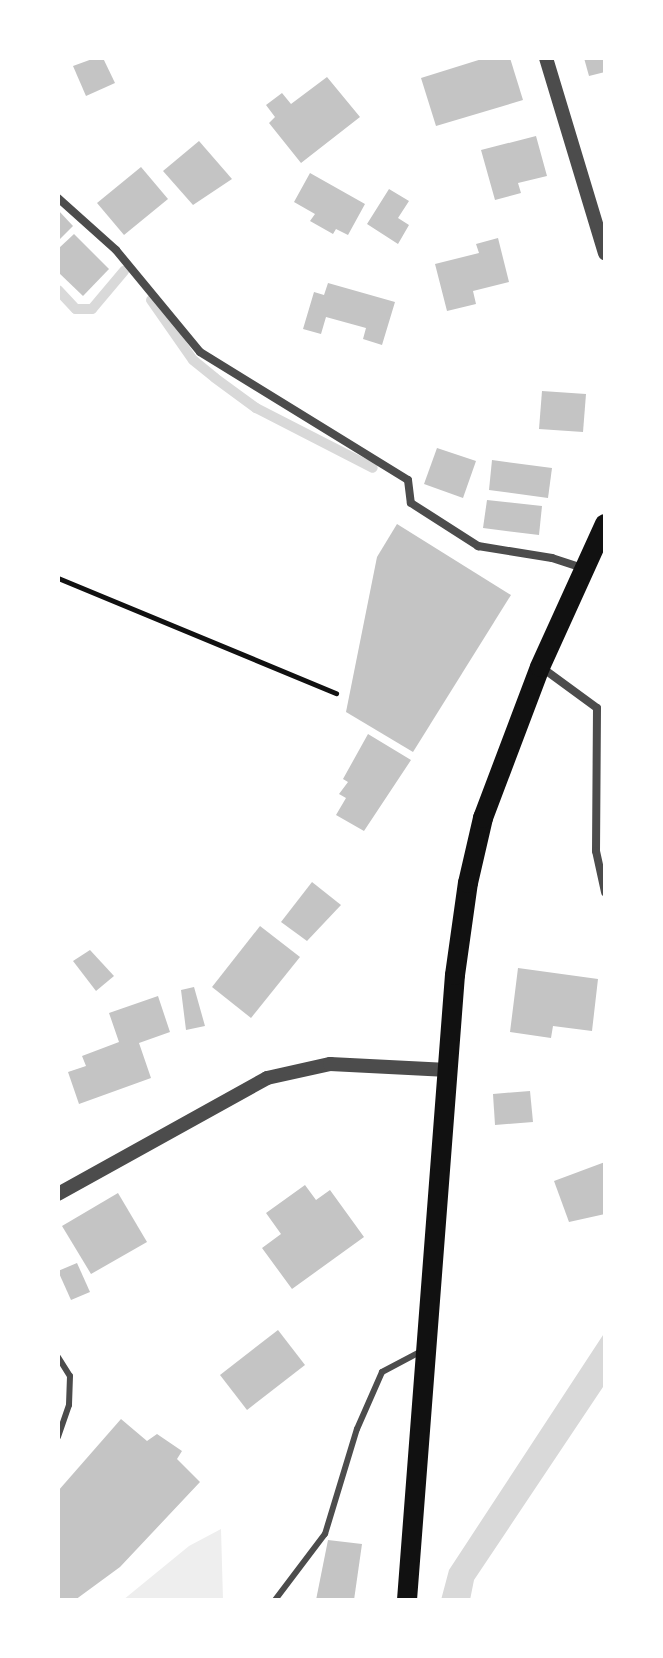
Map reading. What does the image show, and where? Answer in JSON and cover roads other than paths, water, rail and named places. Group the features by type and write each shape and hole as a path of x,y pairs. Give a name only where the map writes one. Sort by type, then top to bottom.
{"main road":[{"path":"407,1600 455,975 483,818 540,667 605,524"}],"street":[{"path":"546,58 605,253"},
{"path":"58,198 116,250 200,352 408,480 411,503 478,546 552,558 583,568"},
{"path":"540,667 597,708 601,755 596,851 605,892"},
{"path":"58,1194 267,1078 330,1064 448,1070"}],"lane":[{"path":"275,1600 325,1534 357,1429 382,1372 424,1350"},
{"path":"58,1357 70,1376 69,1405 58,1437"}],"waterway":[{"path":"58,290 76,309 92,309 124,271"},
{"path":"151,300 193,360 215,378 256,408 373,468"}]}
